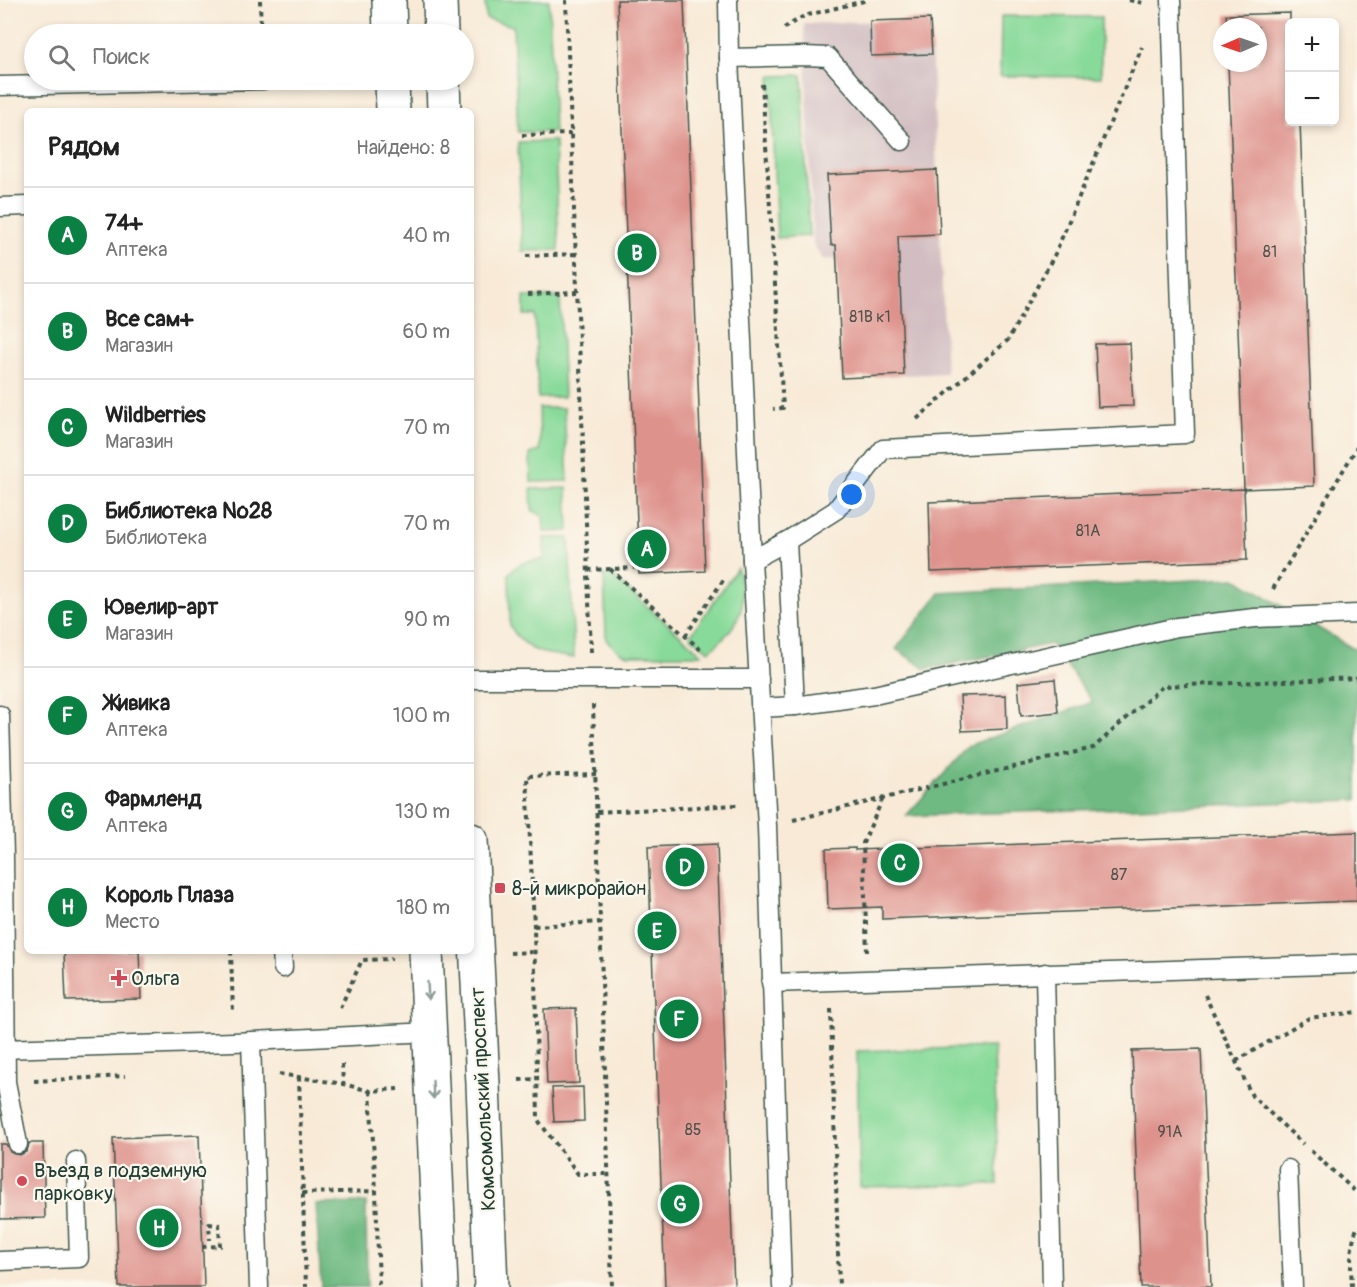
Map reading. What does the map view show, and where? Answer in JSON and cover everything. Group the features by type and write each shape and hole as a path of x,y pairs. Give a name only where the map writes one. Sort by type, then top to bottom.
{"main road":[{"path":"388,0 389,24"},
{"path":"440,0 441,24"},
{"path":"392,90 393,108"},
{"path":"443,90 444,108"},
{"name":"Комсомольский проспект","path":"474,903 491,1287"},
{"path":"426,954 441,1287"},
{"path":"430,1032 480,1030"}],"lane":[{"path":"728,0 752,560 767,826 782,1287"},
{"path":"752,560 836,510 883,449 1185,434 1171,0"},
{"path":"729,58 828,57 902,141"},
{"path":"0,86 24,85"},
{"path":"0,207 24,206"},
{"path":"787,541 795,706"},
{"path":"760,708 795,706 874,695 1177,627 1255,618 1357,614"},
{"path":"474,679 759,679"},
{"path":"0,715 3,1049 6,1082 18,1143"},
{"path":"771,983 1357,964"},
{"path":"1045,973 1052,1287"},
{"path":"3,1049 430,1032"},
{"path":"243,1041 252,1070 259,1287"},
{"path":"0,1261 80,1258 76,1161"},
{"path":"1288,1169 1293,1287"}],"path":[{"path":"260,0 261,24"},
{"path":"566,0 596,774 612,1287"},
{"path":"746,410 783,408 760,42 804,16 868,0"},
{"path":"883,449 1008,340 1055,254 1146,39"},
{"path":"522,135 571,134"},
{"path":"526,256 576,254"},
{"path":"528,294 577,291"},
{"path":"1255,618 1357,447"},
{"path":"685,636 736,562 752,560"},
{"path":"610,568 735,679"},
{"path":"588,570 633,568"},
{"path":"767,826 1093,748 1163,686 1357,678"},
{"path":"596,774 527,776 534,926 537,1120 578,1174 608,1174"},
{"path":"868,980 862,843 883,798"},
{"path":"597,812 766,804"},
{"path":"534,926 600,922"},
{"path":"231,954 243,1041"},
{"path":"1192,969 1252,1096 1357,1193"},
{"path":"830,981 839,1287"},
{"path":"1236,1062 1309,1018 1357,1012"},
{"path":"252,1070 343,1084"},
{"path":"6,1082 135,1076"},
{"path":"299,1077 306,1287"},
{"path":"370,1091 379,1287"},
{"path":"302,1193 376,1191"},
{"path":"202,1247 220,1246 219,1225 209,1224 210,1240"},
{"path":"1352,1287 1350,1255 1357,1228"}],"shaded area":[{"path":"930,19 946,373 842,378 837,259 823,260 813,244 804,24"}],"green space":[{"path":"485,0 549,0 554,132 518,132 513,26 486,19"},
{"path":"1001,16 1101,17 1101,77 1000,76"},
{"path":"802,75 809,236 777,238 770,76"},
{"path":"555,141 559,250 522,251 518,142"},
{"path":"524,297 560,297 564,397 538,398 535,315 524,315"},
{"path":"539,408 564,408 568,481 531,482 530,454 540,451"},
{"path":"567,488 569,531 544,532 543,516 532,510 531,489"},
{"path":"544,538 569,538 574,658 543,653 530,648 510,626 509,574 520,564 544,559"},
{"path":"737,568 742,597 738,619 730,631 709,651 690,636"},
{"path":"604,575 611,575 702,654 627,655 620,652 606,640"},
{"path":"1235,578 1357,651 1357,800 906,816 970,745 1093,702 1051,644 926,669 896,649 940,593"},
{"path":"994,1047 998,1184 860,1187 857,1051"},
{"path":"366,1203 367,1287 321,1287 316,1204"}],"building":[{"path":"617,0 684,0 705,571 639,574"},
{"path":"1290,13 1290,18 1285,18 1285,126 1300,126 1314,486 1244,489 1228,72 1267,72 1267,18 1226,18 1226,15"},
{"path":"930,19 932,54 871,56 870,21"},
{"path":"937,170 940,234 898,236 904,375 842,378 836,245 831,245 827,175"},
{"path":"1130,343 1133,406 1098,407 1095,344"},
{"path":"1244,489 1247,560 931,572 929,502"},
{"path":"1055,679 1058,712 1021,716 1018,683"},
{"path":"1006,695 1007,729 962,731 960,696"},
{"path":"1357,832 1357,901 882,919 882,907 828,909 826,849 855,848 855,850"},
{"path":"717,844 734,1287 665,1287 648,847"},
{"path":"64,954 139,954 141,999 66,1001"},
{"path":"576,1008 579,1083 547,1084 544,1009"},
{"path":"1201,1049 1211,1287 1141,1287 1132,1051"},
{"path":"583,1087 584,1121 554,1122 552,1088"},
{"path":"199,1135 204,1287 119,1287 113,1138"},
{"name":"Въезд в подземную парковку","path":"29,1143 43,1143 45,1218 0,1219 0,1144 6,1144 10,1152 20,1155 26,1152"}],"place":[{"name":"Все сам+","path":"637,253"},
{"name":"74+","path":"647,549"},
{"name":"Wildberries","path":"900,863"},
{"name":"Библиотека №28","path":"685,867"},
{"name":"8-й микрорайон","path":"500,888"},
{"name":"Ювелир-арт","path":"657,931"},
{"name":"Ольга","path":"119,978"},
{"name":"Живика","path":"679,1019"},
{"name":"Въезд в подземную парковку","path":"22,1181"},
{"name":"Фармленд","path":"680,1204"},
{"name":"Король Плаза","path":"159,1228"}]}
